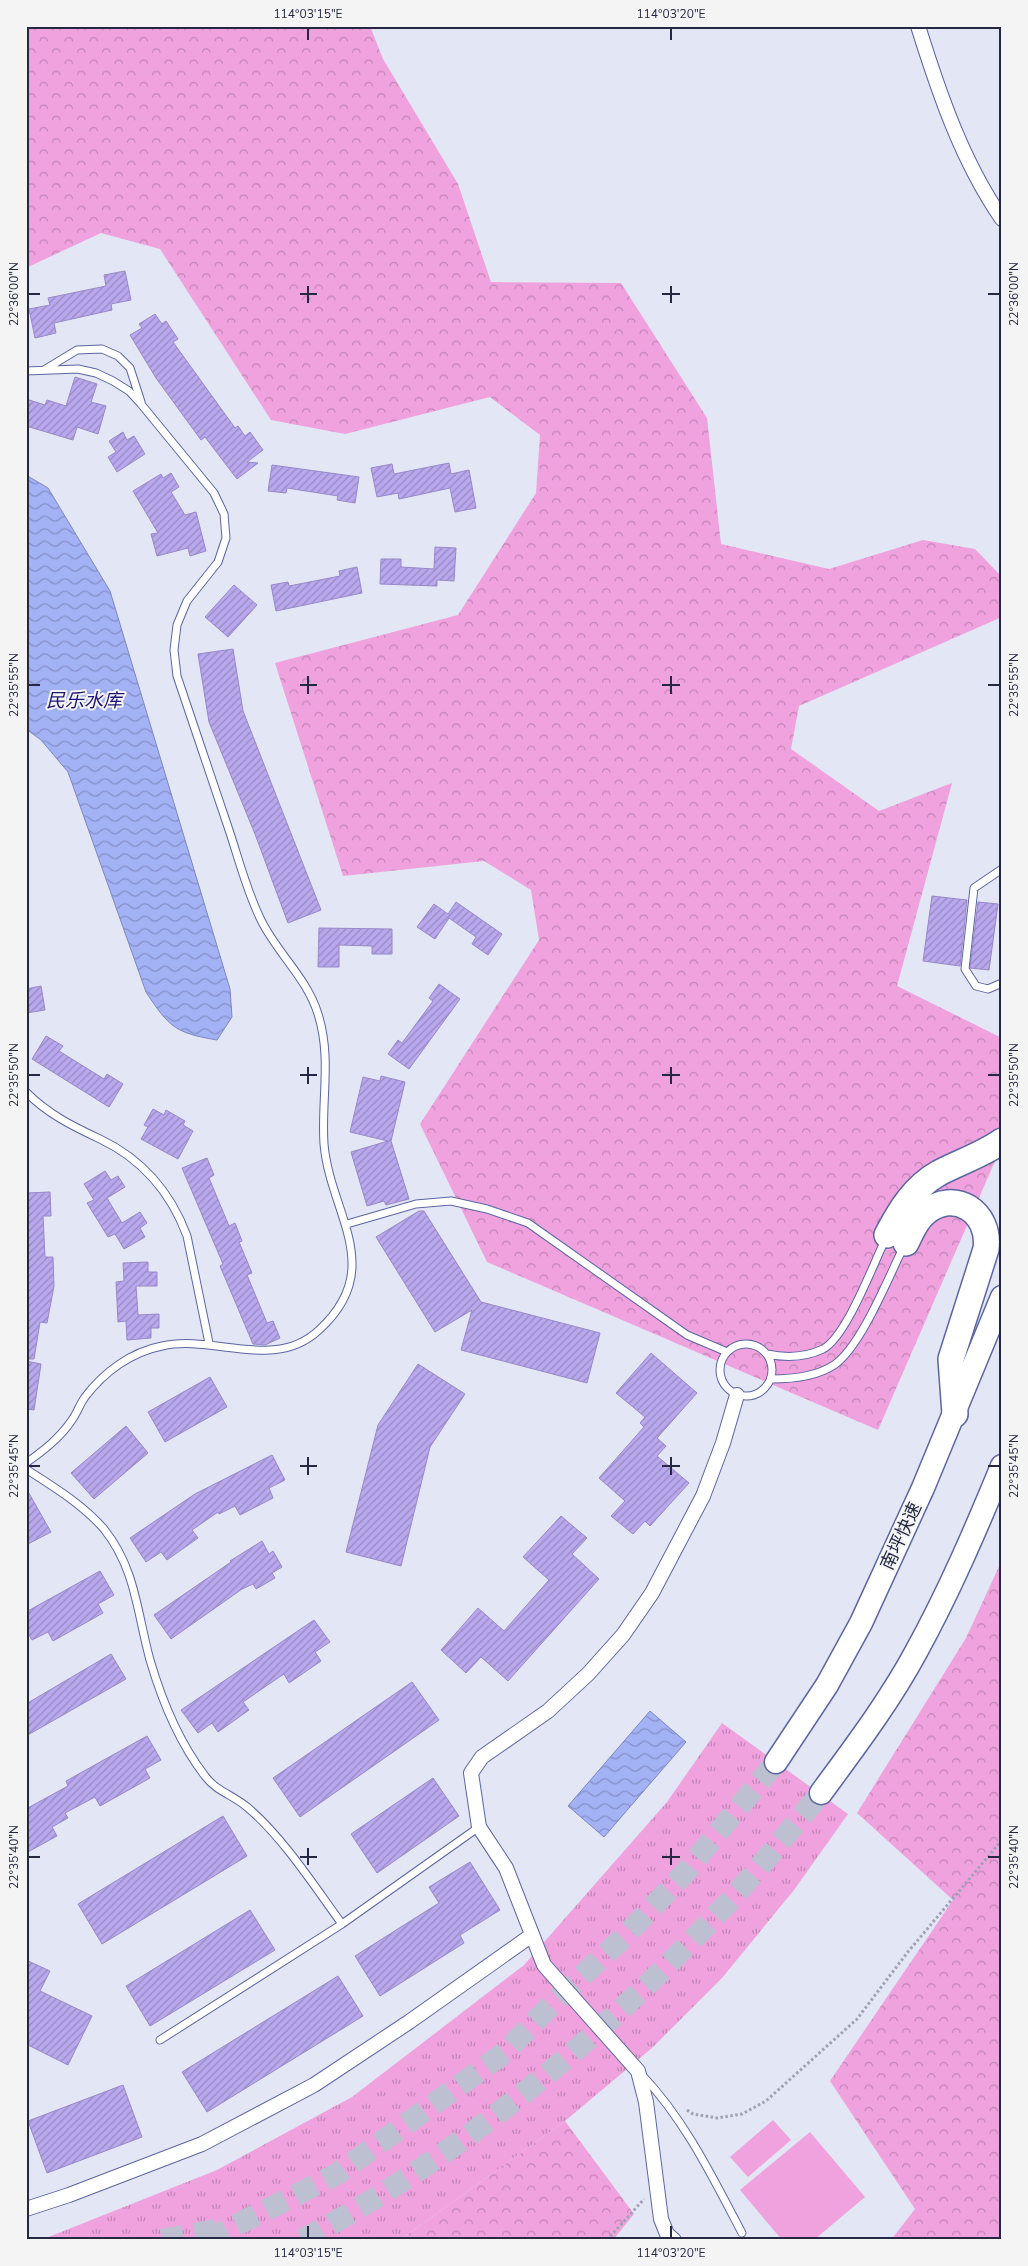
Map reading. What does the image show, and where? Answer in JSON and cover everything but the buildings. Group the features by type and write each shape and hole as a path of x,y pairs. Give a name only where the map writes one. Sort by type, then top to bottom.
{"highway":[{"path":"896,1239 904,1205 929,1180 971,1160 1002,1141"},
{"path":"896,1239 925,1213 941,1204 958,1204 971,1209 983,1222 988,1236 986,1249 951,1359 955,1414"},
{"name":"南坪快速","path":"776,1762 827,1685 861,1623 955,1414 1002,1297"},
{"path":"821,1793 867,1731 916,1653 966,1553 1002,1466"}],"street":[{"path":"918,26 944,106 970,164 1002,219"},
{"path":"674,2240 667,2234 661,2219 646,2102 638,2071 544,1965 506,1868 479,1827 471,1772 482,1756 554,1705 588,1674 623,1635 652,1593 703,1496 723,1443 737,1395"},
{"path":"26,2209 69,2195 202,2144 314,2085 409,2022 532,1935"}],"lane":[{"path":"41,372 77,350 102,349 118,356 130,368 141,404"},
{"path":"26,371 41,372 60,369 96,373 129,391 214,493 224,514 226,538 218,562 187,601 178,624 174,650 177,676 252,900 272,940 304,983 317,1011 325,1041 327,1072 324,1144 332,1185 347,1224 353,1253 350,1283 338,1310 317,1332 291,1347 262,1352 208,1343 184,1342 161,1346 138,1354 117,1365 99,1381 84,1400 72,1420 49,1446 26,1463"},
{"path":"1002,868 974,888 965,969 976,986 988,990 1002,983"},
{"path":"26,1092 52,1115 129,1156 164,1191 181,1220 187,1236 208,1343"},
{"path":"347,1224 416,1204 451,1201 487,1209 528,1223 687,1335 727,1352"},
{"path":"767,1354 772,1370 771,1379 767,1386 753,1396 737,1395 724,1384 720,1377 720,1368 727,1352 742,1344 752,1344 767,1354 785,1358 805,1355 824,1348 839,1333 896,1239"},
{"path":"771,1379 792,1379 816,1373 835,1365 859,1335 896,1239"},
{"path":"26,1469 80,1506 104,1530 123,1559 135,1590 150,1660 174,1728 205,1777 223,1793 247,1806 293,1859 342,1924"},
{"path":"160,2040 342,1924 479,1827"},
{"path":"638,2071 660,2094 683,2126 742,2233"}],"path":[{"path":"660,2094 693,2114 717,2118 742,2114 766,2101 857,2019 907,1953 1002,1840"},
{"path":"606,2240 657,2186"}],"green space":[{"path":"26,26 370,26 383,59 458,184 491,282 621,283 707,418 721,544 829,569 923,540 975,549 1002,577 1002,617 799,706 791,749 879,811 952,783 897,986 1002,1038 1002,1145 878,1430 487,1262 420,1124 539,940 531,890 484,861 343,876 275,663 458,615 536,493 540,435 490,397 345,434 271,420 160,249 101,233 26,268"},
{"path":"1002,1560 1002,2240 891,2240 915,2209 830,2081 953,1900 857,1813 966,1638"},
{"path":"722,1723 848,1814 794,1890 722,1978 652,2048 565,2121 400,2240 41,2240 217,2170 352,2097 524,1965 667,1802"},
{"path":"773,2120 791,2140 748,2177 730,2157"},
{"path":"565,2121 634,2214 613,2240 400,2240"},
{"path":"810,2132 865,2197 814,2240 782,2240 740,2190"}],"water":[{"name":"民乐水库","path":"26,475 48,488 110,591 230,989 232,1017 217,1040 191,1034 174,1026 167,1021 146,992 68,772 41,740 26,729"},
{"path":"650,1711 686,1742 604,1837 568,1806"}],"tunnel":[{"path":"207,2240 337,2174 504,2053 557,1999 624,1937 683,1875 776,1762"},
{"path":"302,2240 360,2207 472,2133 526,2092 577,2049 627,2004 722,1909 821,1793"},
{"path":"162,2240 221,2229"}]}
